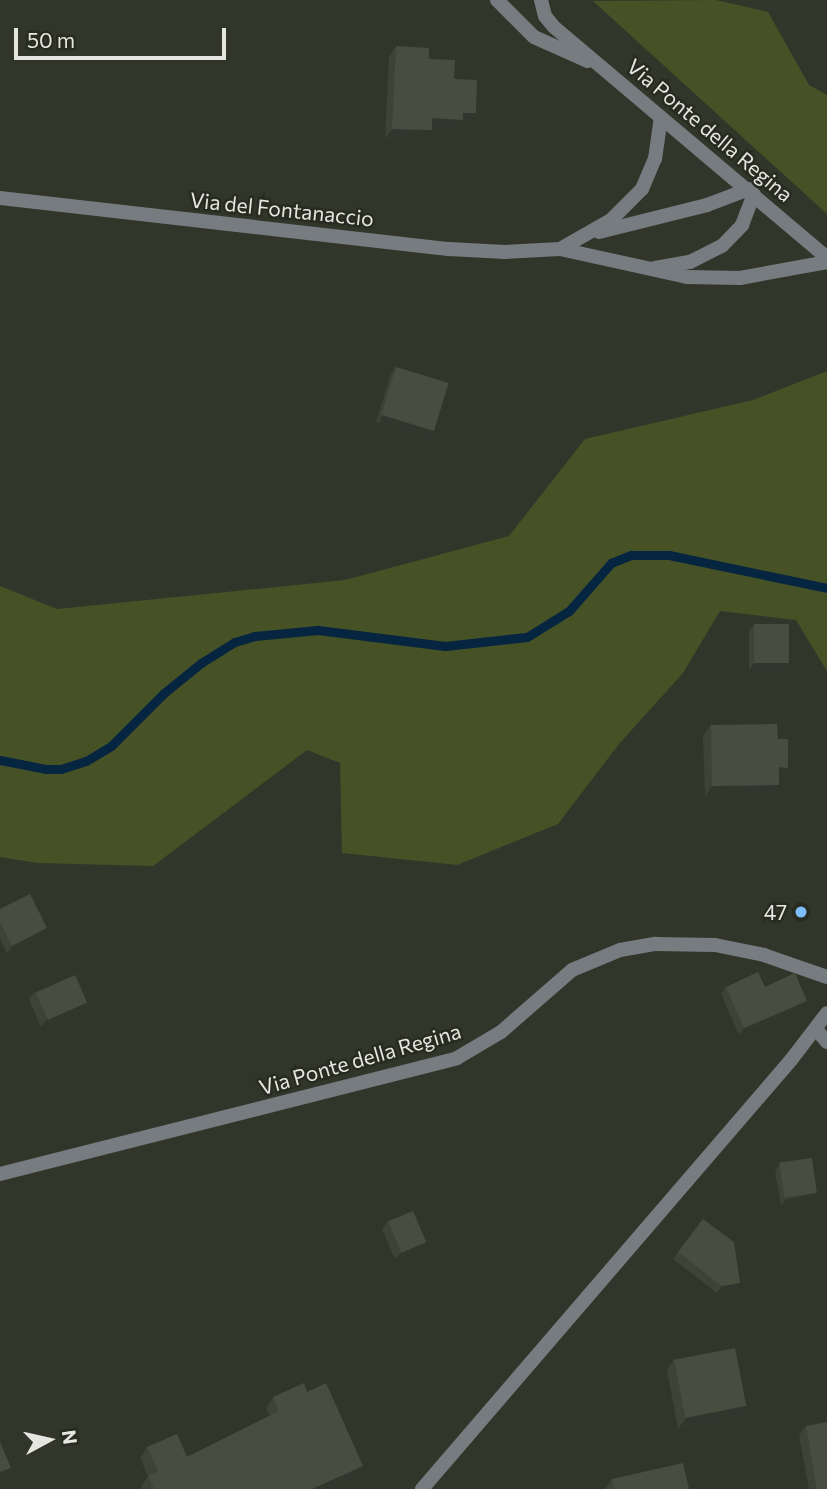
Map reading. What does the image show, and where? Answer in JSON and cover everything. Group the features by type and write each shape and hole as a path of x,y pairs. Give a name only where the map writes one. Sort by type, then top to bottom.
{"street":[{"name":"Via Ponte della Regina","path":"497,0 534,37 596,64"},
{"name":"Via Ponte della Regina","path":"541,0 549,22 751,192 827,260"},
{"name":"Via del Fontanaccio","path":"560,249 619,214 646,183 656,159 661,117"},
{"name":"Via del Fontanaccio","path":"585,235 692,210 751,192"},
{"name":"Via del Fontanaccio","path":"640,269 679,265 713,253 737,232 751,192"},
{"name":"Via del Fontanaccio","path":"0,198 449,249 505,252 560,249 687,278 721,279 827,260"},
{"name":"Via Ponte della Regina","path":"0,1174 457,1058 501,1032 572,970 620,950 666,944 723,946 779,959 827,977"},
{"path":"422,1489 827,1013"},
{"path":"816,1028 827,1042"}],"green space":[{"path":"716,0 768,12 809,85 827,95 827,214 593,1"},
{"path":"827,371 827,671 796,620 720,611 683,673 619,744 558,824 457,865 342,853 340,763 307,750 153,866 37,863 0,857 0,586 57,609 345,580 509,536 585,439 753,400"}],"building":[{"path":"396,46 429,48 429,59 455,60 454,79 477,80 476,113 463,113 463,120 432,118 432,130 392,129"},
{"path":"396,367 449,383 434,431 381,415"},
{"path":"754,624 789,624 789,663 754,663"},
{"path":"777,724 778,739 788,739 788,768 779,767 779,785 712,786 711,725"},
{"path":"30,894 47,928 12,946 0,922 0,909"},
{"path":"758,972 765,987 795,973 807,1001 744,1028 726,987"},
{"path":"75,975 87,1002 48,1020 36,992"},
{"path":"812,1158 817,1193 784,1197 779,1163"},
{"path":"413,1211 426,1242 401,1253 388,1222"},
{"path":"703,1219 734,1242 740,1283 722,1286 678,1252"},
{"path":"735,1348 746,1406 685,1418 674,1360"},
{"path":"304,1383 307,1392 326,1383 363,1466 312,1489 154,1489 148,1476 158,1471 147,1447 177,1434 187,1457 279,1411 273,1397"},
{"path":"827,1422 827,1489 817,1489 806,1426"},
{"path":"0,1442 11,1468 0,1472"},
{"path":"683,1463 689,1489 614,1489 612,1479"}],"waterway":[{"path":"0,760 46,769 61,769 86,761 111,746 164,693 201,663 235,642 255,636 318,630 445,646 527,637 569,611 611,563 631,555 669,555 827,588"}],"place":[{"name":"47","path":"801,912"}]}
